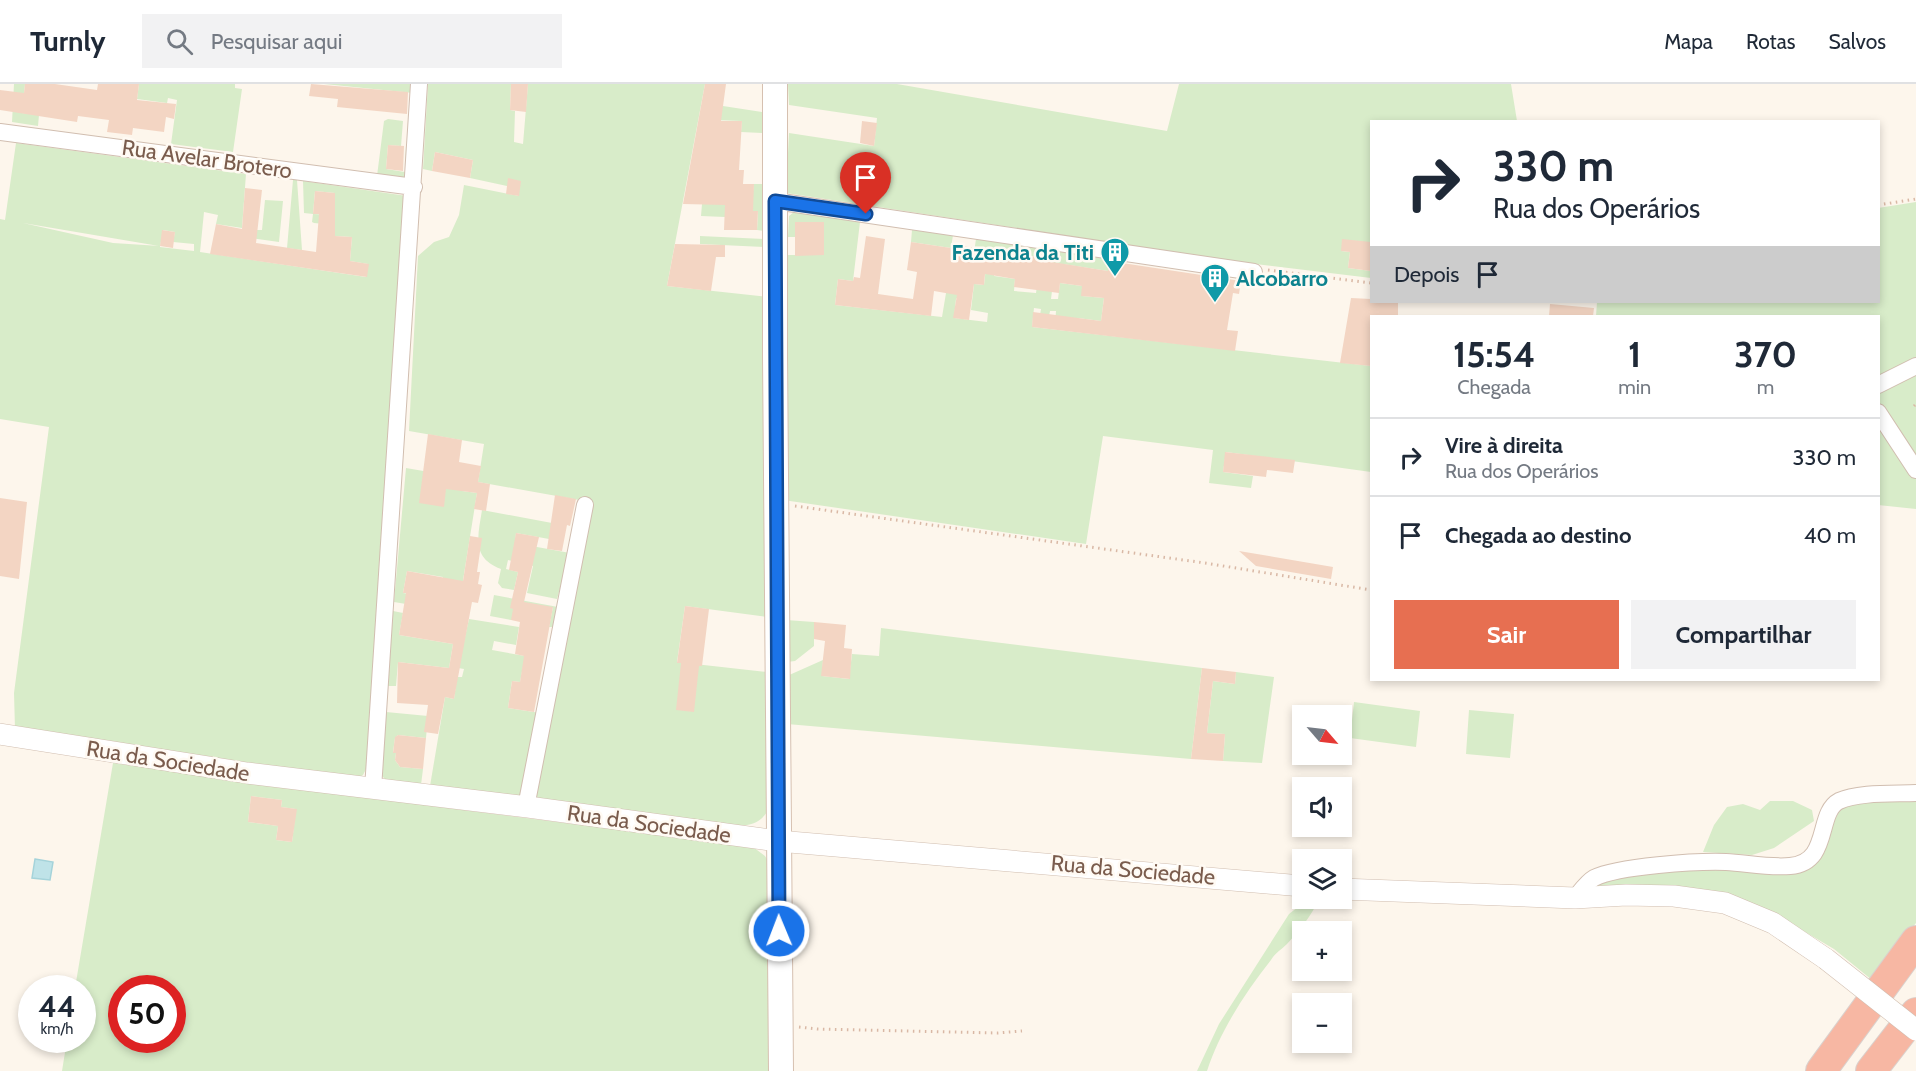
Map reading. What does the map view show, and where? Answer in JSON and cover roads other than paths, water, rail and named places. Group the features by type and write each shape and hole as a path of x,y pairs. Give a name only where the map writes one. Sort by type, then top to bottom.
{"highway":[{"path":"1821,1071 1916,941"},
{"path":"1836,1071 1916,971"},
{"path":"1870,1071 1916,1013"},
{"path":"1877,1071 1916,1030"}],"main road":[{"path":"775,84 781,1071"}],"street":[{"path":"373,789 419,84"},
{"name":"Rua Avelar Brotero","path":"0,132 414,187"},
{"path":"775,201 1254,272"},
{"path":"1880,384 1916,366"},
{"path":"1880,415 1916,470"},
{"path":"526,807 585,505"},
{"name":"Rua da Sociedade","path":"0,734 247,773 778,841 1292,885"},
{"path":"1575,898 1593,879 1632,869 1674,863 1723,862 1791,866 1806,861 1816,851 1830,811 1837,802 1853,797 1916,793"},
{"path":"1352,889 1575,898 1626,895 1662,896 1725,903 1773,923 1826,959 1916,1030"}],"water":[{"path":"35,859 53,862 50,880 32,878"}],"place":[{"name":"Fazenda da Titi","path":"1115,278"},
{"name":"Alcobarro","path":"1215,304"}]}
